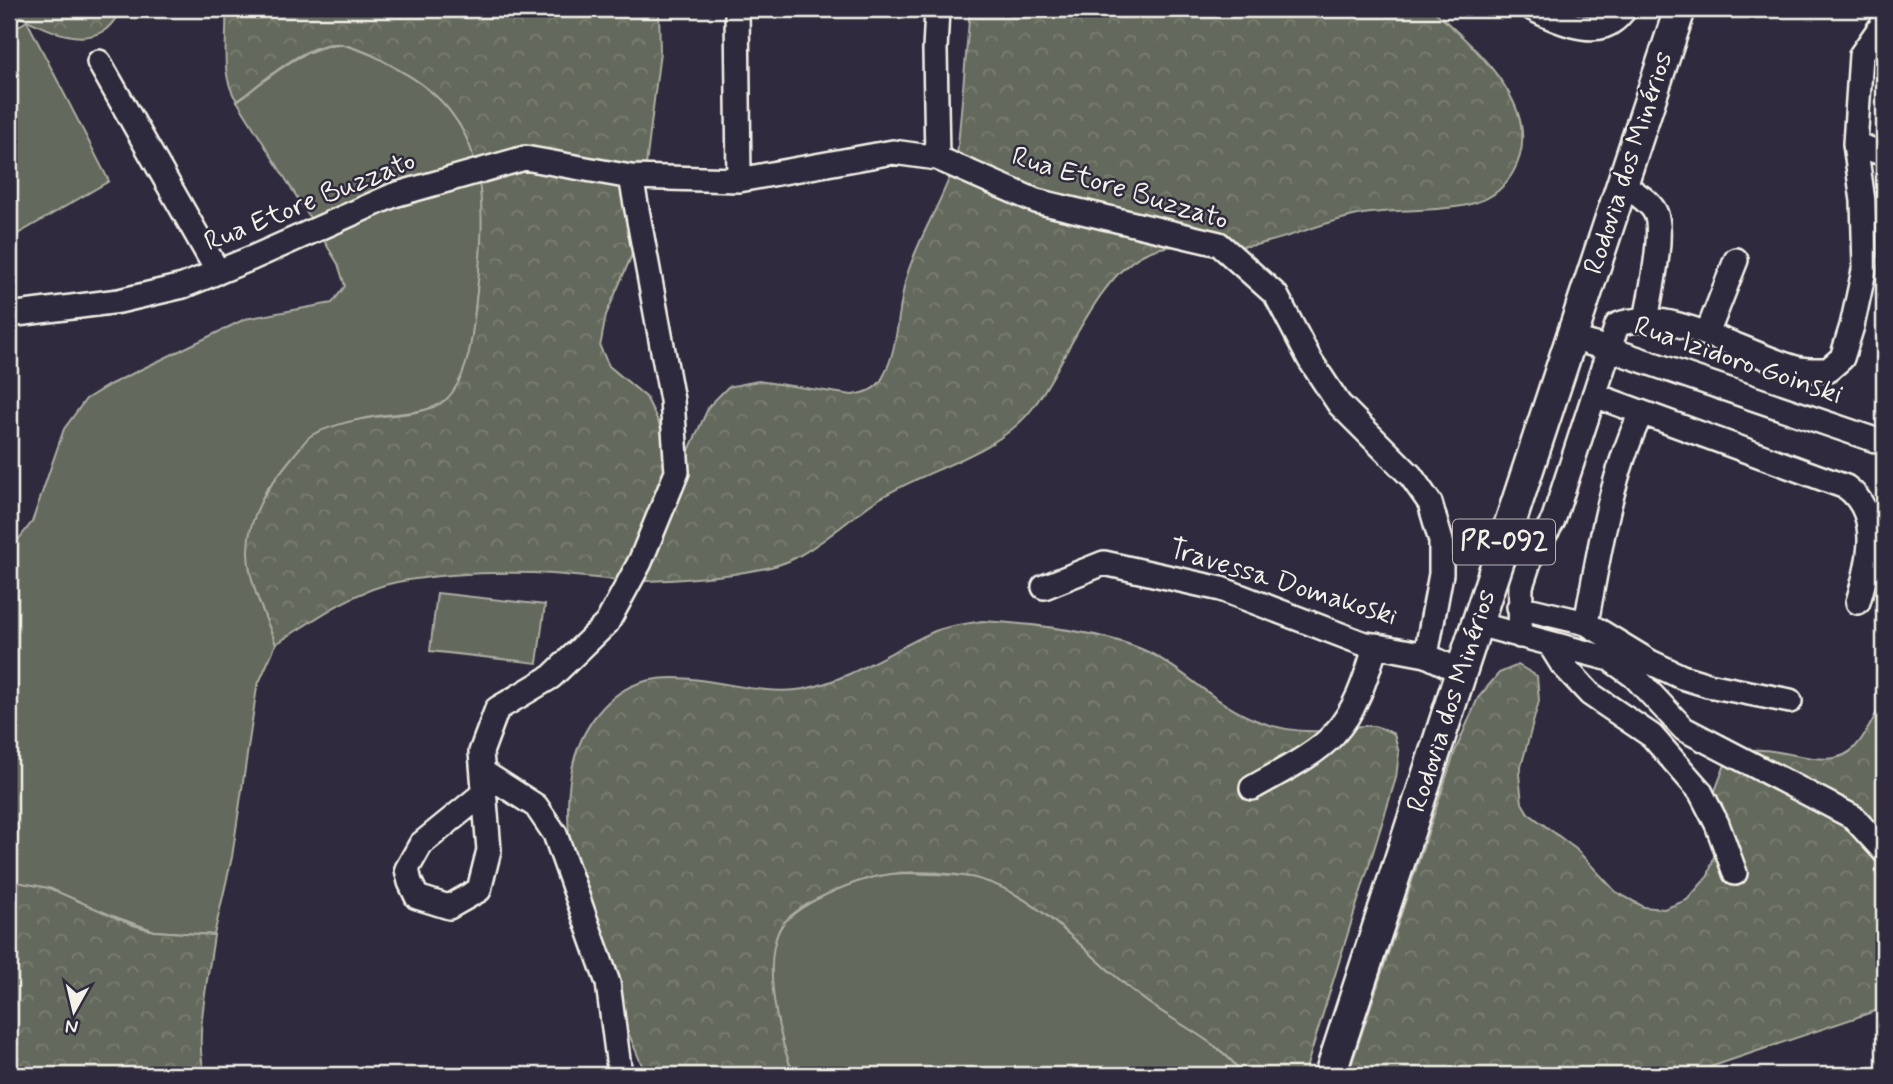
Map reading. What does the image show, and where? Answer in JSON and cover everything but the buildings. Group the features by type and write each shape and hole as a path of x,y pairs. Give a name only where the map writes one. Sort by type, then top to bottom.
{"main road":[{"name":"Rodovia dos Minérios","path":"1330,1075 1681,9"}],"street":[{"path":"737,9 739,180"},
{"path":"937,9 934,50 937,158"},
{"path":"1533,9 1576,26 1591,27 1612,23 1625,9"},
{"path":"1520,636 1521,586 1530,559 1553,520 1617,325 1629,320 1665,323 1707,334 1797,368 1828,370 1842,358 1865,266 1863,201 1855,144 1861,55 1884,22"},
{"path":"99,62 218,272"},
{"path":"1855,144 1884,154"},
{"name":"Rua Etore Buzzato","path":"9,315 119,301 183,286 394,195 525,158 631,177 739,180 893,152 937,158 1036,201 1219,244 1276,295 1310,360 1339,404 1411,476 1430,503 1441,541 1441,574 1426,655"},
{"path":"484,782 421,844 407,869 417,897 449,906 479,890 488,850 484,782 481,752 497,709 551,677 607,623 640,562 677,472 672,400 631,177"},
{"path":"1622,184 1656,213 1660,230 1646,320"},
{"path":"1707,334 1736,260"},
{"name":"Rua Izidoro Goinski","path":"1571,338 1884,443"},
{"path":"1594,395 1846,487 1857,495 1870,531 1869,567 1858,602"},
{"path":"1586,623 1613,484 1625,447 1641,413"},
{"name":"Travessa Domakoski","path":"1044,587 1104,563 1221,589 1363,643 1426,655"},
{"path":"1519,607 1586,623 1650,662 1682,677 1790,701"},
{"path":"1477,624 1610,659 1634,676 1684,729 1853,817 1884,851"},
{"path":"1549,643 1562,664 1590,694 1652,736 1700,791 1717,824 1735,873"},
{"path":"1252,788 1295,764 1333,736 1349,715 1363,689 1376,645"},
{"path":"1426,655 1461,672"},
{"path":"484,782 536,806 555,834 608,983 620,1075"}],"green space":[{"path":"9,9 123,9 105,30 82,37 44,28 9,12"},
{"path":"226,9 659,9 660,52 638,230 631,257 606,315 600,347 609,366 646,397 671,457 687,455 709,406 728,387 758,381 852,395 870,390 880,381 893,352 908,272 957,157 970,9 1432,9 1468,42 1502,82 1514,104 1521,127 1521,150 1512,174 1503,186 1488,198 1475,203 1443,209 1363,214 1255,245 1176,246 1151,251 1132,261 1099,298 1044,391 1017,425 979,451 874,502 806,552 788,561 733,574 661,580 637,581 516,573 414,579 380,586 349,599 276,644 258,600 249,565 249,539 256,512 277,477 312,435 355,421 425,410 445,401 452,393 464,370 473,331 482,226 481,195 476,165 466,138 451,113 429,90 363,51 341,44 314,49 286,64 237,101 231,91 226,68"},
{"path":"27,21 109,181 9,239 9,32"},
{"path":"341,44 403,70 428,88 448,109 464,133 476,161 482,193 482,252 471,345 459,383 444,402 424,410 361,420 281,475 265,491 252,524 250,559 257,593 276,644 257,687 232,857 214,935 155,931 17,882 9,883 9,546 18,540 32,522 64,429 86,399 109,385 245,319 332,303 345,286 338,264 237,101 299,57 326,46"},
{"path":"437,593 545,605 537,663 430,651"},
{"path":"982,621 1070,630 1136,647 1167,663 1230,708 1273,726 1313,731 1374,726 1394,734 1399,753 1396,778 1304,1075 1243,1075 1223,1053 1142,998 1052,919 1032,905 980,879 924,872 885,875 843,887 797,911 779,930 774,945 772,983 778,1023 794,1075 646,1075 594,943 579,893 570,843 568,795 577,751 598,713 625,689 646,681 665,678 685,678 765,690 804,689 855,671 935,631"},
{"path":"1518,665 1537,676 1539,701 1519,774 1522,803 1528,813 1576,849 1616,892 1644,907 1664,909 1687,900 1708,876 1715,853 1715,791 1726,762 1743,752 1759,750 1819,759 1845,754 1856,746 1864,735 1884,699 1884,1008 1687,1075 1348,1075 1455,751 1478,698 1499,673"},
{"path":"887,874 971,877 990,882 1031,904 1142,998 1223,1053 1243,1075 794,1075 778,1023 772,981 774,943 780,928 798,910 842,887"},
{"path":"9,883 49,888 133,925 154,931 214,935 201,1027 202,1062 206,1075 9,1075"}]}
